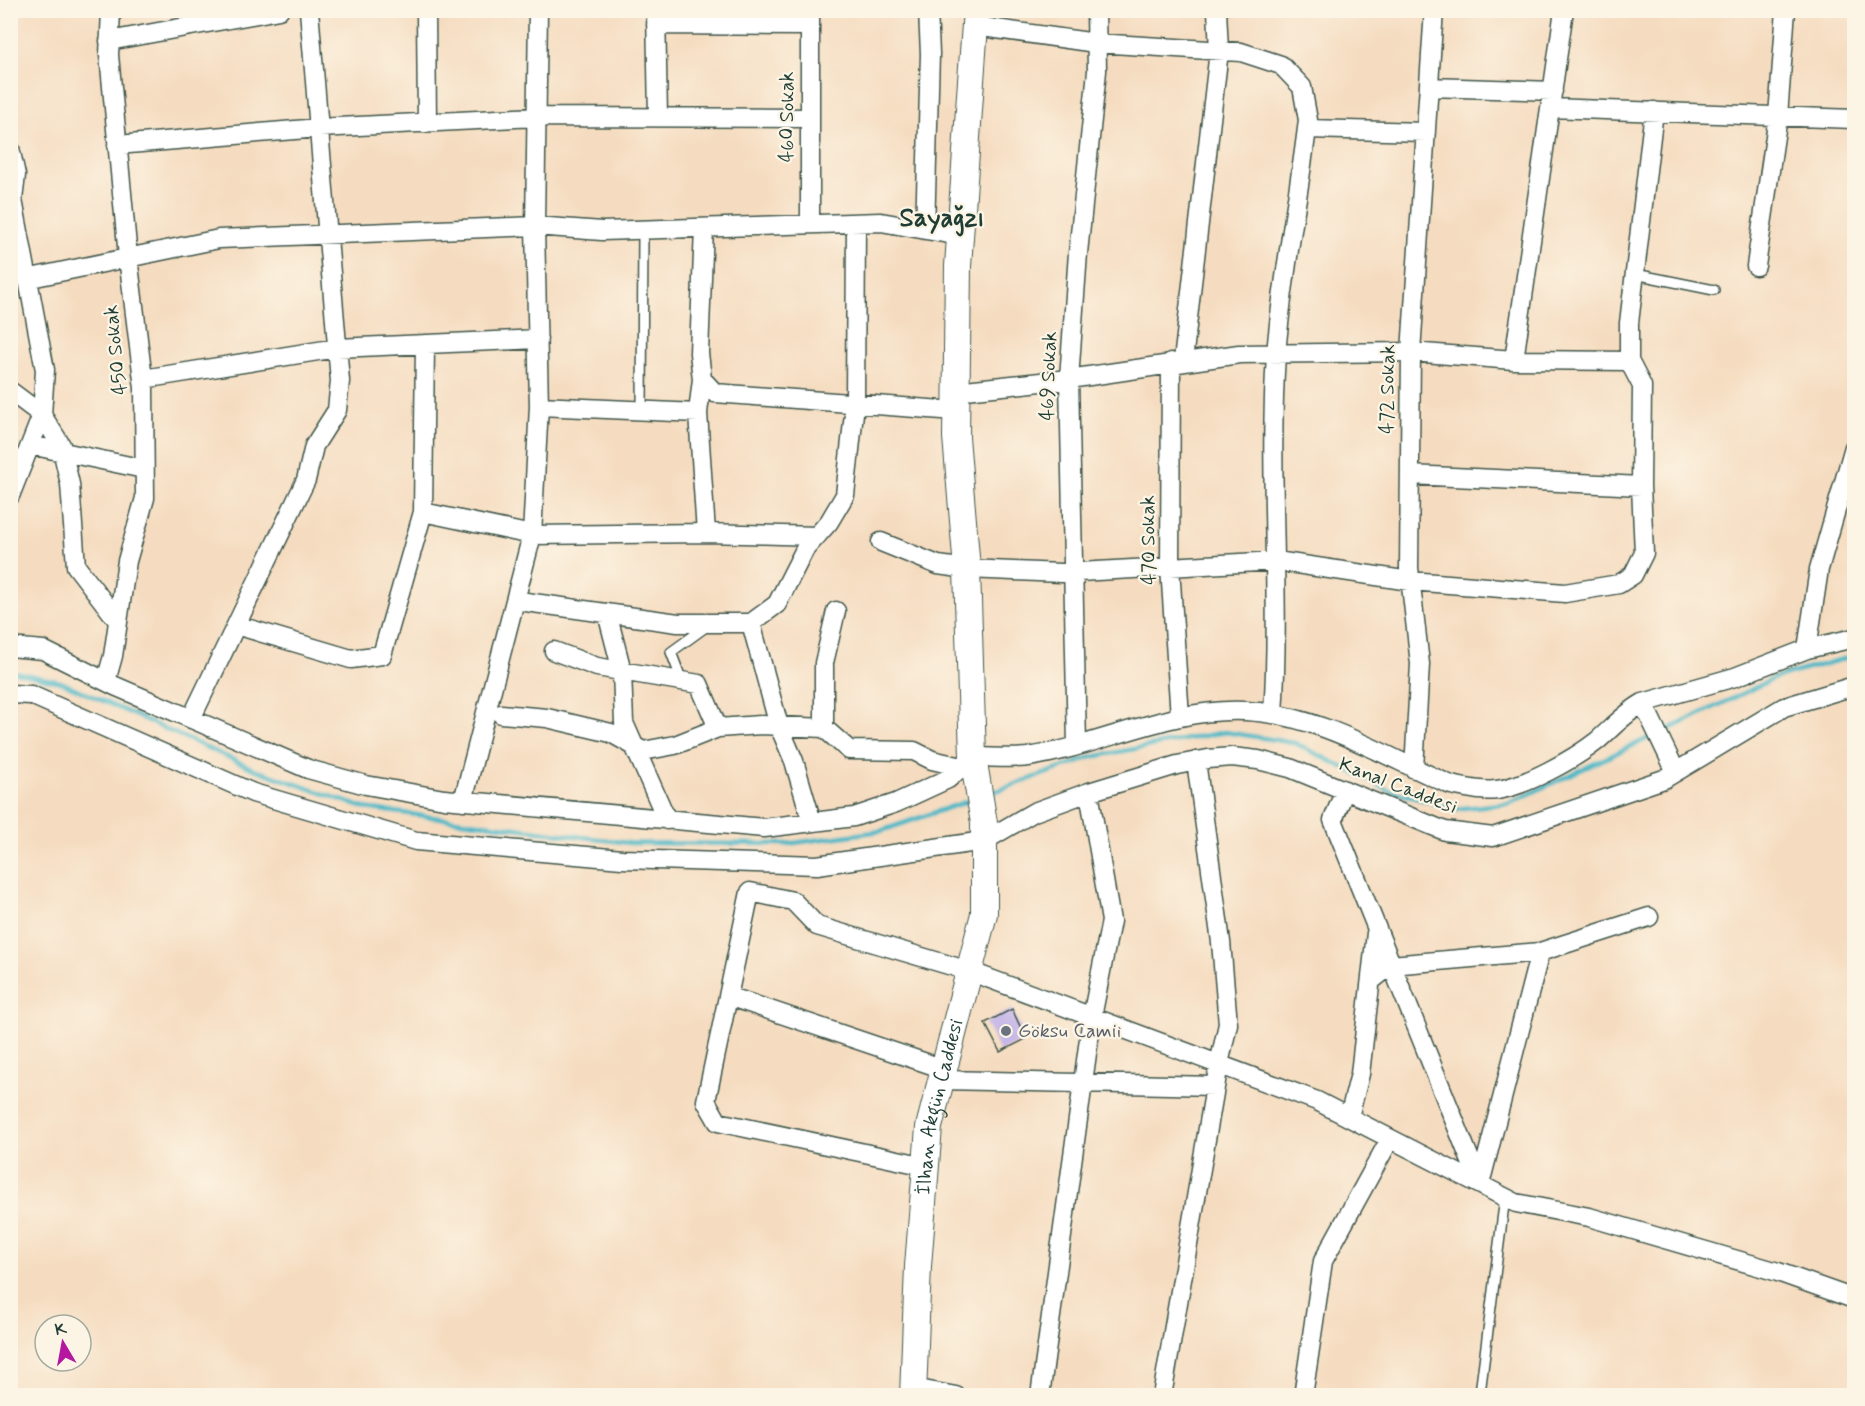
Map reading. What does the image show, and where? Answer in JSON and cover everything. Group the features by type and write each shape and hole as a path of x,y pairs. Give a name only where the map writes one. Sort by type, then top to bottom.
{"main road":[{"name":"İlhan Akgün Caddesi","path":"913,1392 918,1266 929,1128 984,914 984,832 970,765 967,568 956,437 960,236 975,18"}],"street":[{"name":"450 Sokak","path":"106,681 127,561 145,498 143,379 117,145 109,41 111,10"},
{"path":"109,41 279,10"},
{"path":"192,718 306,480 314,446 337,410 340,381 309,10"},
{"path":"426,10 427,123"},
{"path":"463,801 532,535 539,406 535,226 538,10"},
{"path":"925,230 930,54 928,10"},
{"name":"469 Sokak","path":"1077,745 1071,572 1069,378 1078,253 1097,71 1096,10"},
{"name":"470 Sokak","path":"1180,717 1170,567 1177,362 1219,51 1217,10"},
{"name":"472 Sokak","path":"1414,769 1420,664 1410,581 1411,352 1434,10"},
{"path":"1514,360 1564,10"},
{"path":"1756,266 1778,116 1786,10"},
{"path":"658,117 656,18 810,18"},
{"name":"460 Sokak","path":"810,18 810,224"},
{"path":"975,18 1096,43 1241,52 1281,65 1302,87 1308,120 1276,354 1273,468 1276,561 1273,714"},
{"path":"1429,87 1654,111 1854,119"},
{"path":"881,542 938,565 967,568 1071,572 1276,561 1410,581 1565,593 1619,584 1633,575 1644,553 1641,486 1642,386 1629,361 1629,323 1654,111"},
{"path":"117,145 319,128 537,117 810,118"},
{"path":"1307,129 1426,132"},
{"path":"10,148 16,175 11,201 45,370 42,415 10,496"},
{"path":"26,279 219,238 535,226 602,231 881,222 960,236"},
{"path":"525,602 678,623 751,623 777,604 805,549 817,536 845,495 855,404 856,223"},
{"path":"704,228 699,353 702,379 698,414 706,533"},
{"path":"143,379 337,348 538,339"},
{"path":"236,625 351,659 382,655 423,512 425,344"},
{"path":"702,379 715,393 855,404 956,401 1069,378 1239,354 1411,352 1514,360 1629,361"},
{"path":"10,391 42,415 61,445 70,484 76,566 118,621"},
{"path":"539,406 698,414"},
{"path":"30,445 144,469"},
{"path":"1807,649 1819,568 1854,447"},
{"path":"1410,475 1641,486"},
{"path":"423,512 532,535 706,533 817,536"},
{"path":"824,728 824,663 836,611"},
{"path":"607,613 622,671 624,723 667,820"},
{"path":"751,623 779,726 794,761 812,822"},
{"path":"501,714 547,718 611,733 643,751 675,745 718,728 779,726 824,728 849,750 914,751 932,760 970,765 1027,757 1180,717 1214,711 1273,714 1336,734 1451,785 1474,790 1497,790 1517,784 1563,762 1594,743 1630,711 1647,711 1807,649 1854,638"},
{"path":"10,647 43,650 106,681 308,770 366,785 463,801 764,828 854,817 896,803 948,779 970,765"},
{"path":"554,651 597,667 699,684 718,728"},
{"name":"Kanal Caddesi","path":"984,832 1089,792 1196,761 1232,757 1258,760 1290,768 1408,818 1445,831 1493,837 1645,786 1672,764 1784,707 1854,686"},
{"path":"10,694 31,695 253,793 416,841 622,859 818,865 984,832"},
{"path":"1647,711 1672,764"},
{"path":"1162,1395 1215,1086 1228,1024 1221,942 1196,761"},
{"path":"1345,790 1333,820 1480,1184"},
{"path":"1040,1395 1092,1017 1111,921 1089,792"},
{"path":"926,1166 718,1122 706,1101 750,892 793,901 817,926 969,971 1317,1101 1516,1203 1600,1221 1778,1272 1854,1299"},
{"path":"1371,981 1391,965 1540,952 1649,917"},
{"path":"1349,1117 1360,1074 1377,928"},
{"path":"1480,1184 1540,952"},
{"path":"728,996 942,1075 1083,1083 1215,1086"},
{"path":"1303,1395 1323,1261 1390,1138"},
{"path":"913,1392 956,1395"}],"lane":[{"path":"642,411 643,230"},
{"path":"1635,274 1714,290"},
{"path":"682,681 671,652 711,623"},
{"path":"1480,1393 1505,1197"}],"building":[{"name":"Göksu Camii","path":"1012,1009 1026,1039 1000,1052 985,1023"}],"waterway":[{"path":"1663,732 1775,678 1854,656"},
{"path":"10,671 61,682 254,769 364,808 629,843 787,844 881,831 971,800"},
{"path":"988,794 1092,757 1225,732 1295,743 1388,790 1455,809 1510,803 1655,735"}],"place":[{"name":"Göksu Camii","path":"1006,1031"}],"district":[{"name":"Sayağzı","path":"942,219"}]}
